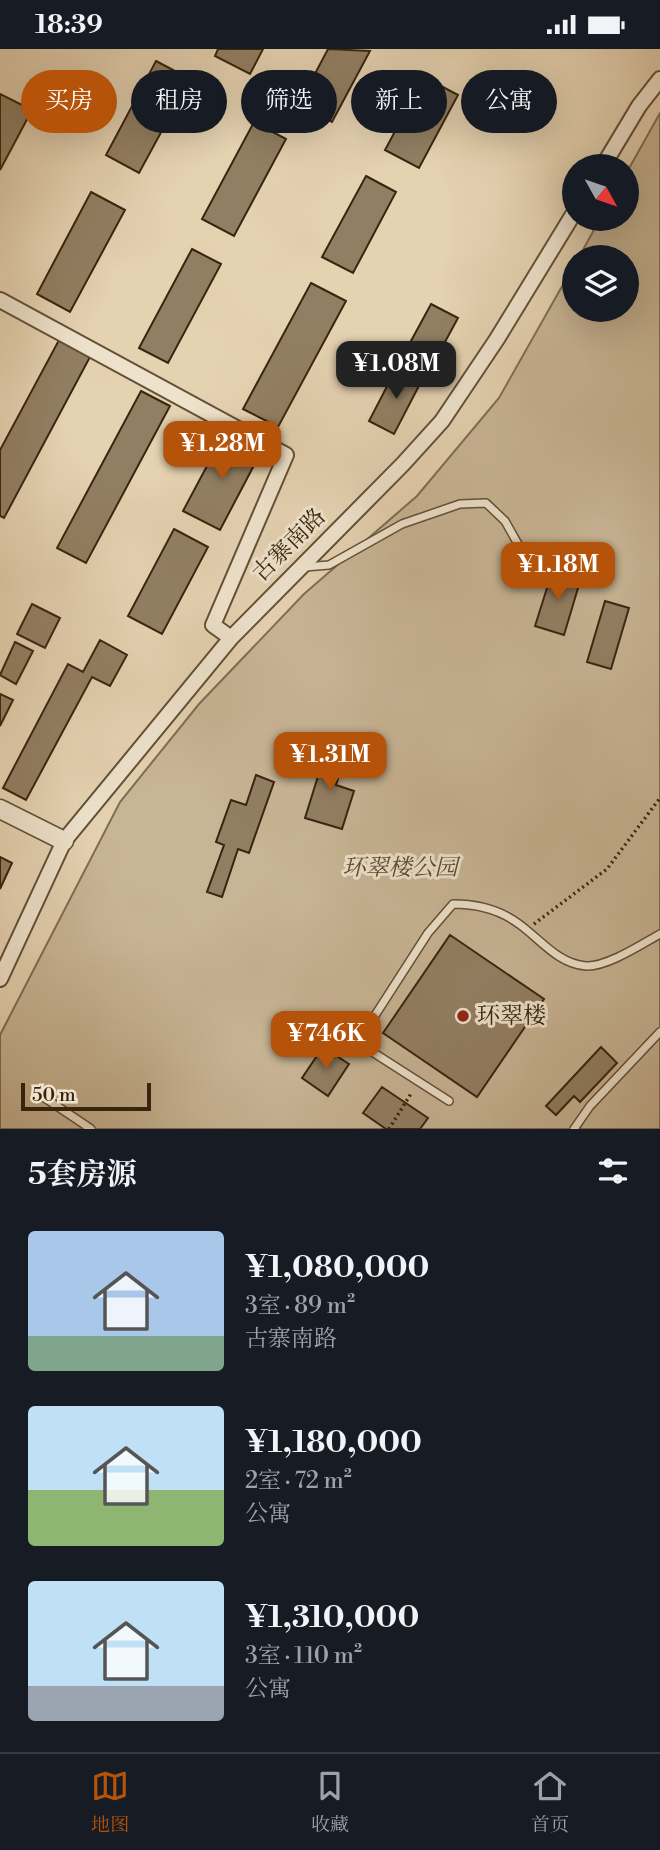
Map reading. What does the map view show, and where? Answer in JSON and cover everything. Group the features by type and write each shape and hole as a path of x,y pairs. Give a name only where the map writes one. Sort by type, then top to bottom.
{"street":[{"path":"610,154 639,106 660,79"},
{"name":"古寨南路","path":"0,979 64,841 231,638 442,421 497,339 563,231"},
{"path":"0,300 286,455 213,625 231,638"},
{"path":"0,809 64,841"}],"lane":[{"path":"301,567 329,565 402,524 460,504 486,503 505,520 523,553"},
{"path":"449,1101 374,1053 365,1031 428,933 453,904 479,904 517,922 557,957 587,966 620,956 660,934"},
{"path":"574,1129 590,1106 660,1032"},
{"path":"39,1094 90,1129"}],"path":[{"path":"526,930 607,869 660,798"},
{"path":"390,1129 418,1081"}],"green space":[{"name":"环翠楼公园","path":"660,113 660,1129 0,1129 0,1035 120,802 199,704 304,594 417,496 499,398 562,286 562,322 639,322 639,245 586,245 593,231 639,231 637,154"}],"building":[{"path":"218,49 263,49 252,70 242,70 215,56"},
{"path":"328,49 370,51 360,70 351,70 351,86 337,113 337,70 317,70"},
{"path":"156,61 173,70 151,70"},
{"path":"447,89 458,95 447,116"},
{"path":"0,94 21,104 21,131 0,170"},
{"path":"131,108 131,133 161,133 139,173 106,155"},
{"path":"248,133 275,133 286,139 234,236 202,219"},
{"path":"394,133 438,133 419,168 385,150"},
{"path":"366,176 396,192 353,273 322,257"},
{"path":"91,192 125,210 70,312 37,294"},
{"path":"192,249 221,264 168,363 139,348"},
{"path":"311,283 346,301 278,427 243,409"},
{"path":"431,304 458,318 432,366 405,352"},
{"path":"59,340 90,357 4,518 0,516 0,450"},
{"path":"397,367 422,380 394,434 369,421"},
{"path":"141,391 170,406 86,563 57,548"},
{"path":"225,432 261,452 220,530 183,511"},
{"path":"174,529 208,547 162,634 128,616"},
{"path":"553,569 581,578 564,635 535,626"},
{"path":"605,601 629,608 611,669 587,662"},
{"path":"32,604 60,618 45,648 17,634"},
{"path":"100,640 127,655 110,686 92,677 26,800 3,788 68,664 83,672"},
{"path":"15,642 33,651 16,684 0,675"},
{"path":"0,694 13,700 0,726"},
{"path":"328,744 347,750 336,785 354,791 342,829 305,818"},
{"path":"256,775 274,782 249,853 238,849 222,897 207,892 224,845 216,842 231,800 246,805"},
{"path":"0,857 12,863 0,889"},
{"name":"环翠楼","path":"450,935 544,999 477,1097 383,1033"},
{"path":"323,1047 349,1064 328,1096 302,1078"},
{"path":"601,1047 617,1063 580,1102 574,1096 556,1115 546,1106"},
{"path":"382,1087 428,1118 420,1129 386,1129 363,1113"}],"place":[{"name":"环翠楼","path":"463,1016"}]}
